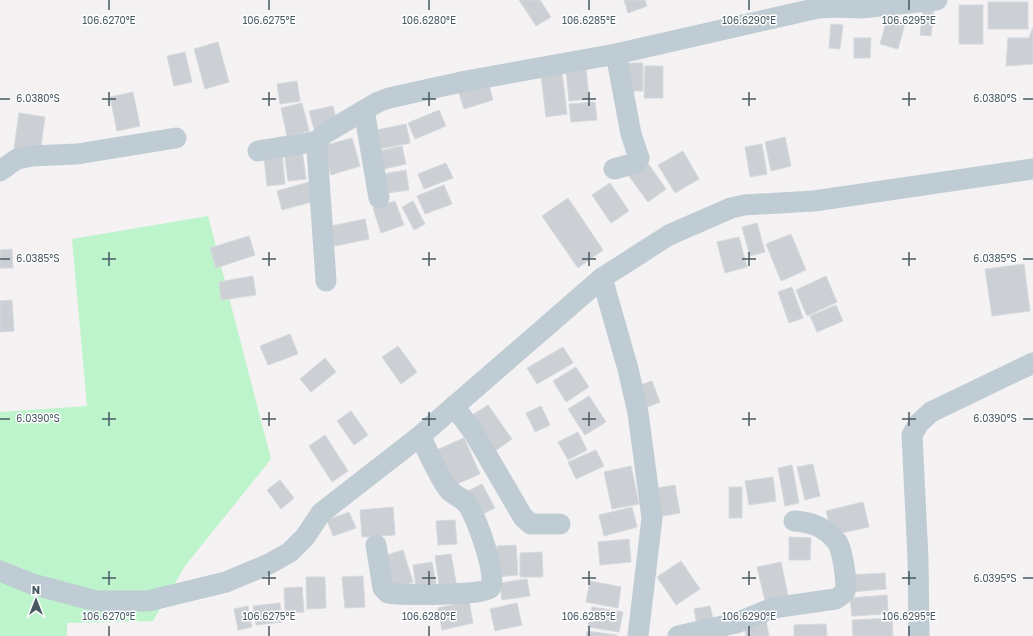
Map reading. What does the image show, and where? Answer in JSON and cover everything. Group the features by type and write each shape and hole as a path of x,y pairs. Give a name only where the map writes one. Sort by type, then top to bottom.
{"street":[{"path":"326,281 316,149 318,141 324,134 364,110 389,98 466,81 616,54 818,8 861,8 937,0"},
{"path":"614,169 636,163 639,158 631,134 616,54"},
{"path":"364,110 379,198"},
{"path":"0,172 17,159 32,156 77,154 176,138"},
{"path":"258,151 318,141"},
{"path":"0,571 32,584 96,602 148,601 226,582 269,564 290,552 305,536 321,513 420,436 602,278 669,235 731,208 758,204 814,201 1033,169"},
{"path":"602,278 628,369 638,413 652,518 638,636"},
{"path":"919,636 918,559 912,435 919,423 931,412 1033,362"},
{"path":"454,406 474,433 523,517 531,524 560,524"},
{"path":"376,545 383,588 388,593 486,592 491,588 494,578 487,551 469,506 448,489 420,436"},
{"path":"678,636 736,623 773,608 835,599 842,594 846,586 841,549 838,543 815,524 794,521"}],"green space":[{"path":"208,216 271,459 185,566 153,621 67,623 67,636 0,636 0,412 87,406 72,239"}],"building":[{"path":"519,0 540,0 551,17 536,26"},
{"path":"624,0 645,0 647,6 628,13"},
{"path":"988,2 1028,2 1028,29 988,29"},
{"path":"959,5 983,5 983,44 959,44"},
{"path":"923,10 934,12 931,36 920,35"},
{"path":"887,19 905,23 898,49 880,44"},
{"path":"831,24 843,25 840,49 829,48"},
{"path":"1033,27 1033,64 1006,66 1008,38 1029,38"},
{"path":"854,38 871,38 870,58 854,58"},
{"path":"218,42 229,82 205,89 194,49"},
{"path":"185,52 192,82 174,86 167,56"},
{"path":"624,63 643,63 643,91 625,91"},
{"path":"645,66 663,66 663,98 644,98"},
{"path":"586,68 589,99 569,101 566,70"},
{"path":"562,72 567,114 546,117 541,75"},
{"path":"487,78 493,100 464,109 457,87"},
{"path":"297,81 300,101 280,104 277,84"},
{"path":"133,92 140,126 117,131 110,97"},
{"path":"595,102 597,120 571,122 569,104"},
{"path":"302,103 309,131 287,136 281,108"},
{"path":"333,106 337,124 314,129 309,111"},
{"path":"439,110 446,126 415,139 408,123"},
{"path":"19,113 45,117 40,153 14,149"},
{"path":"406,124 410,143 375,150 371,131"},
{"path":"785,137 791,166 771,171 765,142"},
{"path":"352,138 360,166 331,175 323,146"},
{"path":"762,144 767,174 750,177 745,147"},
{"path":"402,146 406,164 379,170 375,152"},
{"path":"302,149 306,179 288,181 284,151"},
{"path":"683,151 699,179 675,193 658,165"},
{"path":"282,154 285,184 267,186 264,156"},
{"path":"645,159 666,189 648,202 626,172"},
{"path":"446,163 453,178 424,189 418,174"},
{"path":"406,170 409,190 381,194 378,175"},
{"path":"309,182 315,201 282,210 277,191"},
{"path":"610,183 629,211 611,223 592,195"},
{"path":"444,185 452,204 425,214 417,196"},
{"path":"568,198 603,250 578,268 542,216"},
{"path":"395,201 404,225 381,233 373,208"},
{"path":"413,201 425,224 414,230 402,207"},
{"path":"365,219 369,239 335,246 331,226"},
{"path":"757,223 765,252 750,256 742,227"},
{"path":"791,234 806,270 781,281 766,244"},
{"path":"249,236 255,255 216,268 210,248"},
{"path":"739,237 747,267 725,273 717,242"},
{"path":"12,249 13,268 0,268 0,250"},
{"path":"1024,264 1030,311 992,316 985,269"},
{"path":"253,276 256,295 221,300 219,282"},
{"path":"826,276 837,302 807,316 796,290"},
{"path":"792,287 803,318 789,323 778,292"},
{"path":"12,300 14,331 0,332 0,301"},
{"path":"836,305 843,321 817,332 810,316"},
{"path":"290,334 298,354 268,365 260,346"},
{"path":"398,346 417,372 401,384 382,357"},
{"path":"563,347 573,363 537,384 527,368"},
{"path":"325,358 336,372 311,392 300,379"},
{"path":"576,367 589,387 566,402 553,381"},
{"path":"652,381 660,402 643,409 634,387"},
{"path":"589,396 606,422 585,435 568,409"},
{"path":"488,405 512,439 495,451 471,416"},
{"path":"541,406 550,425 535,432 526,413"},
{"path":"351,411 368,435 354,445 337,421"},
{"path":"578,432 587,450 568,460 558,442"},
{"path":"325,435 348,471 332,482 309,446"},
{"path":"464,438 480,474 448,488 432,452"},
{"path":"596,450 604,466 576,479 568,462"},
{"path":"813,464 820,496 805,500 797,467"},
{"path":"792,465 799,503 785,506 778,468"},
{"path":"631,466 639,504 612,509 604,472"},
{"path":"773,477 776,501 749,505 745,481"},
{"path":"280,480 294,498 281,509 267,490"},
{"path":"482,484 495,508 479,516 466,492"},
{"path":"675,485 680,513 657,517 652,489"},
{"path":"729,487 742,487 742,518 729,518"},
{"path":"863,502 869,527 832,535 826,511"},
{"path":"393,507 395,535 362,537 360,510"},
{"path":"632,507 637,527 604,536 599,515"},
{"path":"349,512 356,528 333,536 327,520"},
{"path":"455,520 457,544 438,545 436,521"},
{"path":"789,537 811,538 810,560 789,560"},
{"path":"629,539 631,562 600,565 598,542"},
{"path":"516,545 518,575 498,577 497,546"},
{"path":"403,550 413,582 391,589 381,557"},
{"path":"542,552 543,577 520,577 520,553"},
{"path":"451,554 457,588 440,591 435,556"},
{"path":"681,561 700,589 676,605 657,577"},
{"path":"432,562 436,584 416,587 413,565"},
{"path":"781,562 788,596 765,601 757,567"},
{"path":"885,573 886,589 850,592 849,575"},
{"path":"363,576 365,607 345,608 342,577"},
{"path":"306,577 325,577 326,608 307,609"},
{"path":"527,579 530,596 502,600 500,583"},
{"path":"590,581 621,587 618,608 586,602"},
{"path":"302,587 304,612 285,613 284,588"},
{"path":"887,595 888,614 852,616 850,598"},
{"path":"469,601 473,623 442,630 438,608"},
{"path":"280,603 282,622 256,625 253,606"},
{"path":"517,603 522,625 495,631 490,609"},
{"path":"248,606 252,627 238,630 234,609"},
{"path":"710,606 715,627 698,631 694,609"},
{"path":"592,607 623,612 619,632 588,627"},
{"path":"765,616 769,636 746,636 743,621"},
{"path":"892,618 893,636 853,636 852,620"},
{"path":"826,624 827,636 794,636 794,625"},
{"path":"587,631 617,635 617,636 586,636"}]}
